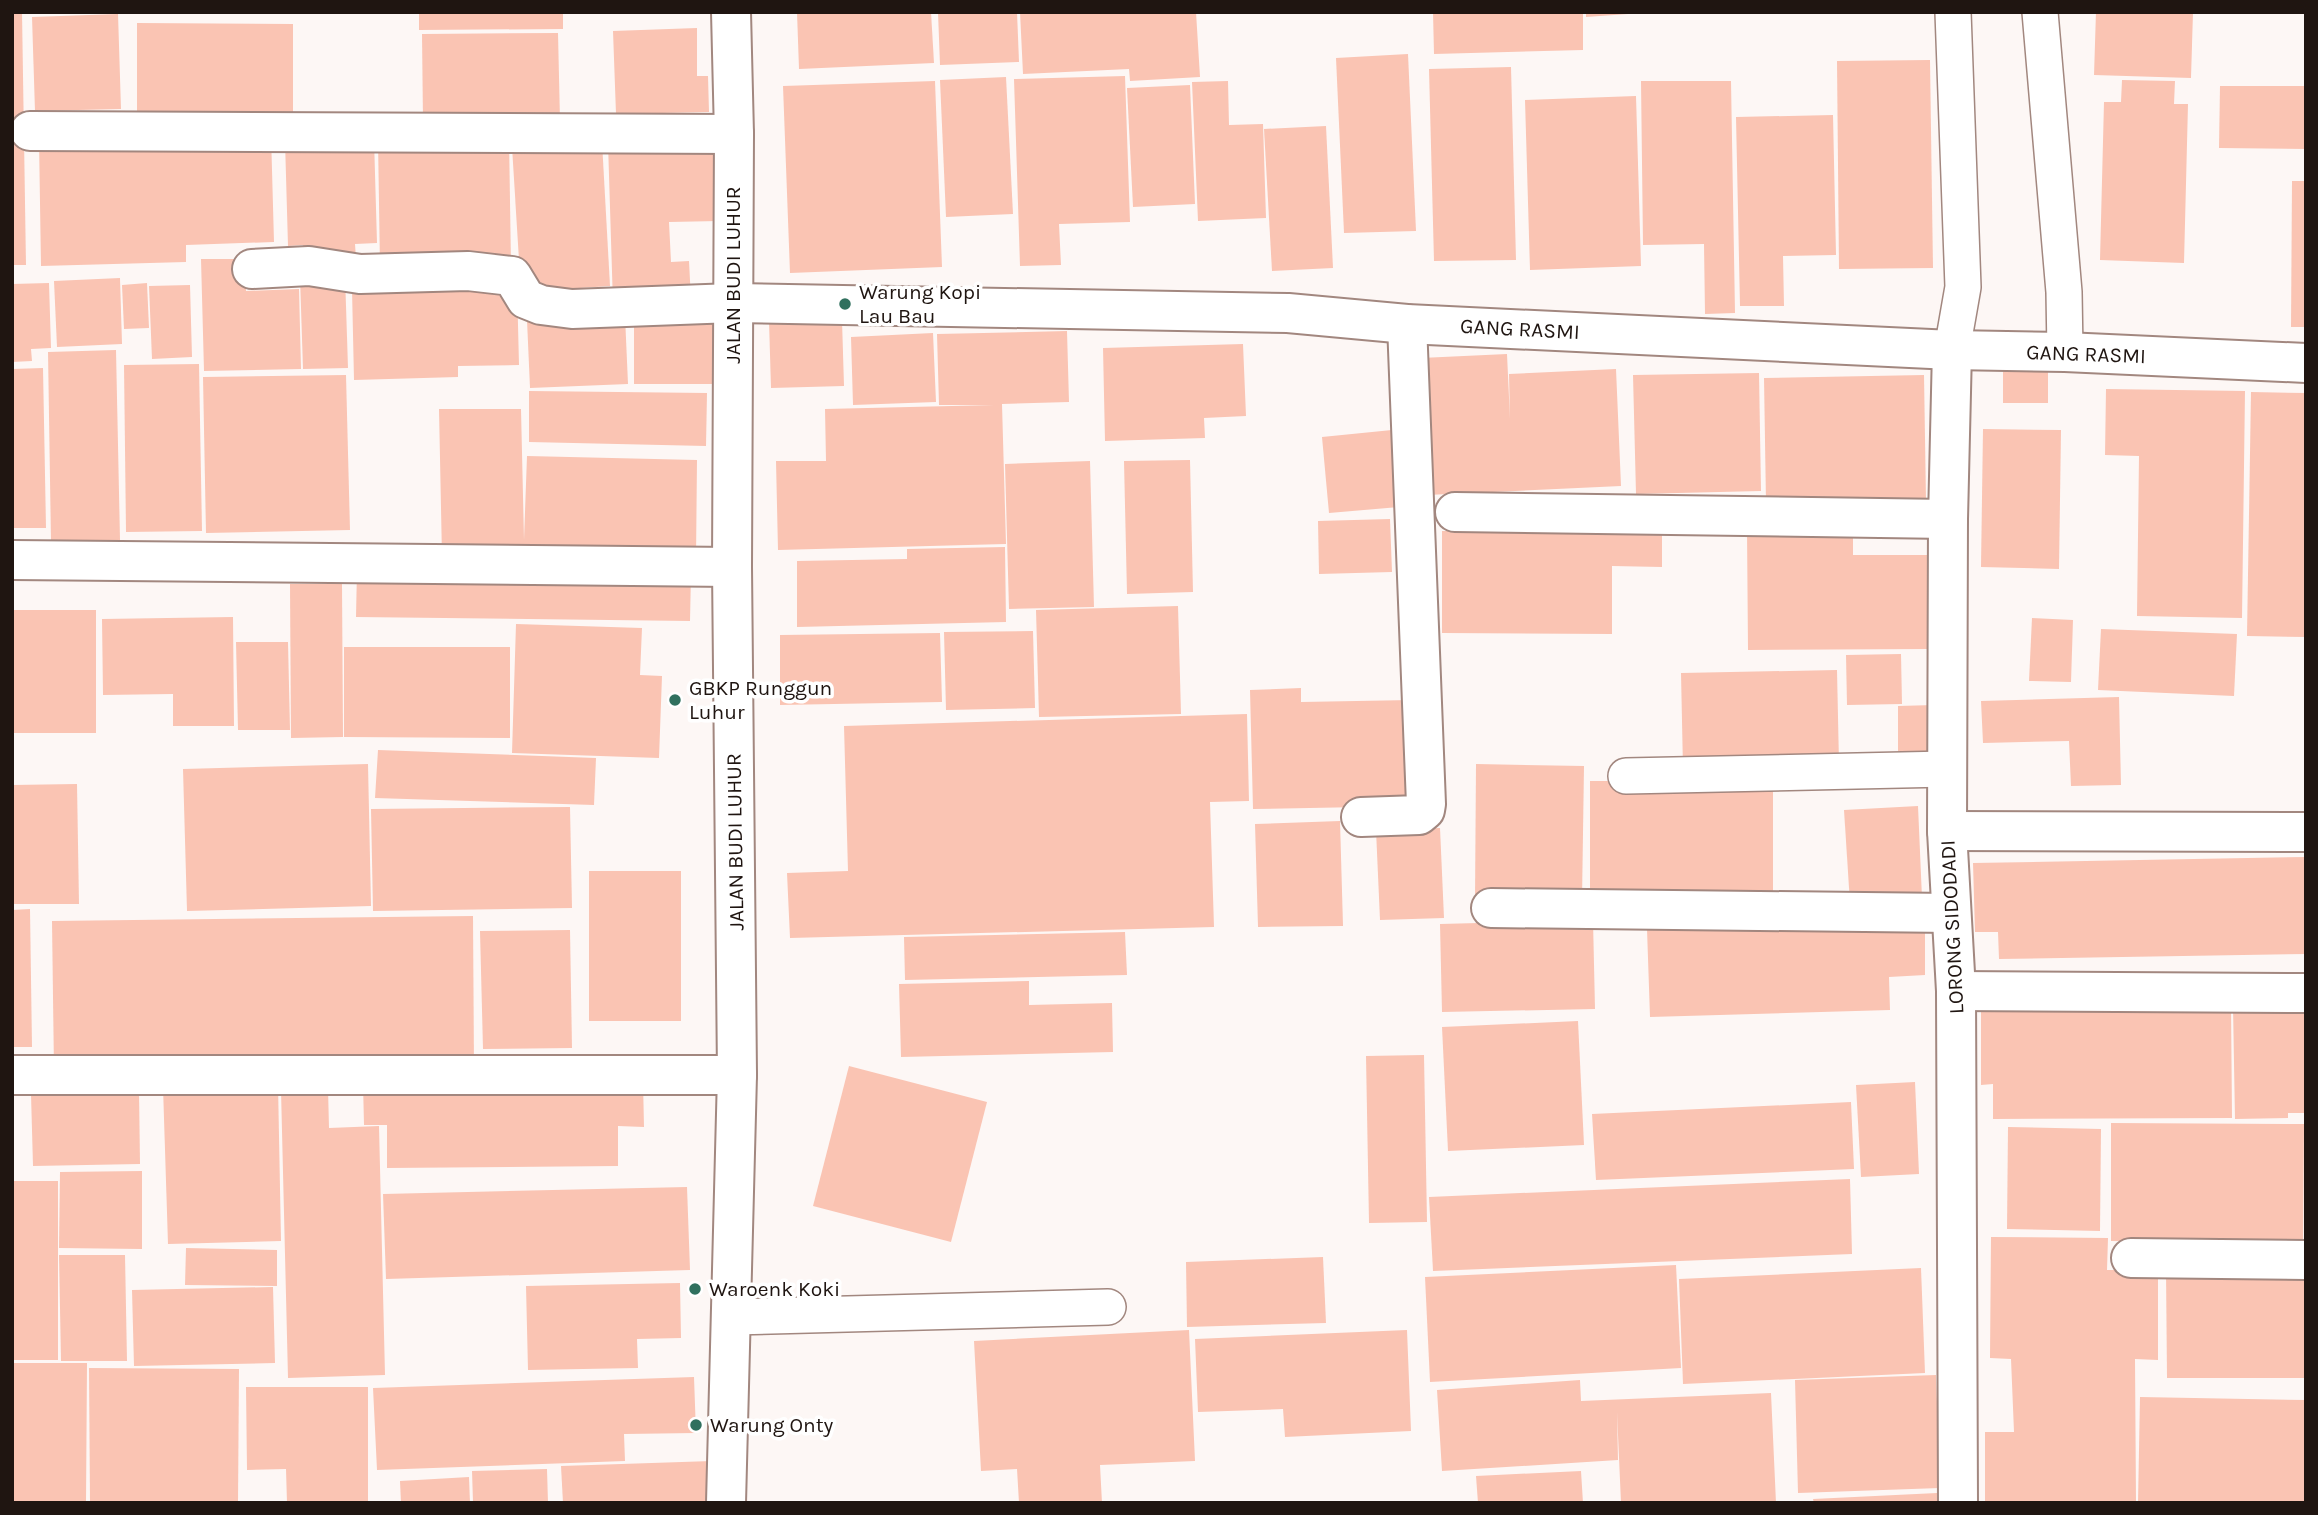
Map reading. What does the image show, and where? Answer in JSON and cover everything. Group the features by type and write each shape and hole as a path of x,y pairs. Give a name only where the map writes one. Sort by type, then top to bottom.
{"street":[{"name":"JALAN BUDI LUHUR","path":"726,1503 737,1076 732,567 734,134 731,12"},
{"path":"30,131 734,134"},
{"name":"GANG RASMI","path":"252,269 309,266 360,274 492,272 513,276 526,299 541,305 572,309 733,303 1288,313 1407,324 1952,350 2065,352 2306,363"},
{"path":"1361,817 1419,816 1425,810 1426,804 1407,324"},
{"name":"LORONG SIDODADI","path":"1952,350 1948,519 1947,831 1956,991 1958,1503"},
{"path":"1455,512 1948,519"},
{"path":"12,560 732,567"},
{"path":"1947,831 2306,832"},
{"path":"1491,908 1951,913"},
{"path":"1956,991 2306,993"},
{"path":"12,1075 737,1076"},
{"path":"2131,1258 2306,1261"}],"lane":[{"path":"1952,350 1963,287 1953,12"},
{"path":"2040,12 2064,292 2065,352"},
{"path":"1626,776 1947,769"},
{"path":"732,1317 1108,1307"}],"building":[{"path":"12,12 22,12 26,265 12,265"},
{"path":"419,12 563,12 563,29 419,30"},
{"path":"797,12 931,12 934,63 799,69"},
{"path":"938,12 1017,12 1019,62 940,65"},
{"path":"1020,12 1196,12 1200,77 1130,81 1129,69 1023,74"},
{"path":"1433,12 1583,12 1583,50 1434,54"},
{"path":"1586,12 1628,12 1628,14 1586,17"},
{"path":"2096,12 2193,12 2191,78 2094,75"},
{"path":"118,14 121,109 35,111 32,17"},
{"path":"137,23 293,24 293,122 137,120"},
{"path":"697,28 697,76 708,76 709,112 616,114 613,31"},
{"path":"558,33 560,121 423,122 422,34"},
{"path":"1408,54 1416,231 1344,233 1336,58"},
{"path":"1930,60 1933,268 1839,269 1837,61"},
{"path":"1511,67 1516,260 1434,261 1429,69"},
{"path":"1125,76 1130,222 1059,224 1061,265 1020,266 1014,79"},
{"path":"1006,77 1013,214 946,217 940,80"},
{"path":"2122,80 2175,81 2174,104 2188,104 2184,263 2100,260 2104,102 2121,102"},
{"path":"935,81 942,267 790,273 783,86"},
{"path":"1228,81 1229,125 1263,124 1266,218 1198,221 1192,82"},
{"path":"1641,81 1731,81 1735,313 1705,314 1704,244 1643,245"},
{"path":"1190,85 1195,204 1133,207 1127,88"},
{"path":"2220,86 2306,86 2306,149 2219,148"},
{"path":"1636,96 1641,266 1530,270 1525,100"},
{"path":"1833,115 1836,255 1783,256 1784,306 1740,306 1736,117"},
{"path":"1326,126 1333,268 1272,271 1264,129"},
{"path":"271,134 274,242 186,245 186,262 41,266 39,139"},
{"path":"509,138 511,265 380,267 378,140"},
{"path":"374,139 377,243 355,244 356,258 303,260 303,245 288,246 285,141"},
{"path":"717,139 719,221 669,222 671,262 689,261 691,300 613,304 608,143"},
{"path":"602,142 610,286 521,292 512,147"},
{"path":"2292,181 2306,181 2306,327 2291,327"},
{"path":"201,259 245,259 246,291 299,289 301,369 204,371"},
{"path":"345,275 348,368 303,369 300,277"},
{"path":"120,278 122,344 57,347 54,281"},
{"path":"49,283 51,348 31,349 32,361 12,362 12,284"},
{"path":"147,283 149,328 124,329 122,285"},
{"path":"190,285 192,357 152,359 149,286"},
{"path":"517,285 519,365 458,366 458,377 354,380 352,289"},
{"path":"634,314 715,314 715,384 634,384"},
{"path":"625,316 628,384 530,388 527,320"},
{"path":"842,320 844,386 771,388 769,321"},
{"path":"1067,331 1069,402 1002,404 1006,544 778,550 776,461 826,461 825,409 994,405 939,405 937,334"},
{"path":"933,333 936,402 853,405 851,337"},
{"path":"1243,344 1246,416 1204,418 1205,438 1105,441 1103,348"},
{"path":"116,350 120,540 51,542 48,352"},
{"path":"1507,354 1510,419 1509,374 1616,369 1621,486 1427,495 1421,358"},
{"path":"199,364 202,531 126,532 124,365"},
{"path":"43,368 46,528 12,528 12,369"},
{"path":"2003,369 2048,370 2048,403 2003,403"},
{"path":"1759,373 1761,491 1636,494 1633,375"},
{"path":"346,375 350,530 206,533 203,377"},
{"path":"1924,375 1926,501 1766,503 1764,378"},
{"path":"2106,389 2245,391 2242,618 2137,616 2139,456 2105,455"},
{"path":"529,391 707,393 706,446 529,442"},
{"path":"2251,392 2306,393 2306,637 2247,636"},
{"path":"439,409 521,409 524,540 527,456 697,460 696,559 442,557"},
{"path":"1983,429 2061,430 2059,569 1981,567"},
{"path":"1392,430 1399,507 1329,513 1322,437"},
{"path":"1190,460 1193,592 1127,594 1124,461"},
{"path":"1090,461 1094,607 1009,609 1005,464"},
{"path":"1390,519 1392,572 1319,574 1318,521"},
{"path":"1747,530 1853,531 1853,555 1928,555 1929,649 1748,650"},
{"path":"1442,531 1662,532 1662,567 1612,566 1612,634 1442,633"},
{"path":"1005,547 1006,622 797,627 797,561 907,559 907,549"},
{"path":"357,569 691,573 690,621 356,617"},
{"path":"290,584 342,584 343,737 291,738"},
{"path":"1178,606 1181,714 1039,717 1036,610"},
{"path":"12,610 96,610 96,733 12,733"},
{"path":"233,617 234,726 173,726 173,694 103,695 102,619"},
{"path":"2032,618 2073,620 2071,682 2029,681"},
{"path":"516,624 642,628 640,675 662,676 659,758 512,753"},
{"path":"2101,629 2237,634 2234,696 2098,690"},
{"path":"1033,631 1035,708 946,710 944,632"},
{"path":"940,633 942,702 780,705 780,635"},
{"path":"236,642 288,642 290,730 238,730"},
{"path":"344,647 510,647 510,738 344,737"},
{"path":"1901,654 1902,704 1847,705 1846,655"},
{"path":"1837,670 1839,764 1683,768 1681,673"},
{"path":"1301,688 1301,702 1412,700 1415,806 1253,809 1250,690"},
{"path":"2119,697 2121,785 2071,786 2069,741 1983,743 1981,701"},
{"path":"1934,705 1936,751 1898,751 1898,706"},
{"path":"1247,714 1249,801 1210,802 1214,927 790,938 787,873 848,871 844,726"},
{"path":"378,750 596,758 594,805 375,798"},
{"path":"368,764 371,906 187,911 183,769"},
{"path":"1476,764 1584,766 1582,900 1475,899"},
{"path":"1590,781 1773,781 1773,900 1590,900"},
{"path":"77,784 79,904 12,904 12,785"},
{"path":"1918,806 1922,898 1850,903 1844,810"},
{"path":"570,807 572,908 373,911 371,809"},
{"path":"1340,821 1343,926 1258,927 1255,824"},
{"path":"1440,828 1444,918 1380,920 1376,830"},
{"path":"2306,857 2306,954 1999,959 1998,932 1975,932 1973,863"},
{"path":"589,871 681,871 681,1021 589,1021"},
{"path":"30,909 32,1047 12,1047 12,910"},
{"path":"473,916 474,1067 54,1071 52,921"},
{"path":"1593,920 1595,1009 1442,1012 1440,924"},
{"path":"1925,921 1925,975 1889,977 1890,1010 1650,1017 1647,929"},
{"path":"570,930 572,1048 483,1049 480,931"},
{"path":"1125,932 1127,975 905,980 904,937"},
{"path":"1029,981 1029,1005 1112,1003 1113,1052 901,1057 899,984"},
{"path":"2231,1003 2232,1118 1993,1119 1993,1084 1981,1085 1981,1004"},
{"path":"2306,1004 2306,1113 2288,1113 2288,1118 2235,1119 2233,1006"},
{"path":"1578,1021 1584,1145 1448,1151 1442,1027"},
{"path":"1424,1055 1427,1222 1369,1223 1366,1056"},
{"path":"849,1066 987,1102 951,1242 813,1206"},
{"path":"643,1081 644,1127 618,1126 618,1166 387,1168 387,1125 364,1125 363,1083"},
{"path":"1915,1082 1919,1174 1861,1177 1856,1085"},
{"path":"278,1084 281,1241 168,1244 163,1087"},
{"path":"328,1088 329,1128 379,1126 385,1375 288,1378 281,1090"},
{"path":"139,1091 140,1164 33,1166 31,1094"},
{"path":"1851,1102 1854,1169 1596,1180 1592,1114"},
{"path":"2111,1123 2304,1124 2303,1244 2111,1241"},
{"path":"2008,1127 2101,1129 2100,1231 2007,1229"},
{"path":"142,1171 142,1249 59,1248 60,1172"},
{"path":"1850,1179 1852,1254 1433,1271 1429,1197"},
{"path":"12,1181 58,1181 58,1360 12,1360"},
{"path":"687,1187 690,1270 386,1279 383,1194"},
{"path":"1991,1237 2108,1238 2107,1270 2158,1270 2158,1360 2135,1359 2136,1503 1985,1503 1985,1432 2014,1432 2011,1359 1990,1358"},
{"path":"186,1248 277,1250 277,1286 185,1285"},
{"path":"59,1255 125,1255 127,1361 61,1361"},
{"path":"1323,1257 1326,1323 1187,1327 1186,1262"},
{"path":"1676,1265 1681,1368 1430,1382 1425,1277"},
{"path":"1921,1268 1925,1373 1683,1384 1679,1279"},
{"path":"2166,1270 2306,1271 2306,1378 2167,1378"},
{"path":"680,1283 681,1338 637,1339 638,1368 528,1370 526,1286"},
{"path":"273,1287 275,1363 134,1366 132,1290"},
{"path":"1189,1330 1195,1461 1100,1465 1102,1503 1019,1503 1017,1469 981,1471 974,1341"},
{"path":"1407,1330 1411,1431 1285,1437 1283,1409 1198,1412 1195,1339"},
{"path":"12,1363 87,1363 86,1503 12,1501"},
{"path":"89,1368 239,1369 238,1503 90,1503"},
{"path":"1936,1375 1940,1488 1798,1493 1795,1380"},
{"path":"694,1377 696,1433 624,1434 625,1461 377,1470 373,1388"},
{"path":"1580,1380 1581,1401 1771,1393 1776,1503 1621,1503 1617,1412 1618,1460 1442,1471 1437,1390"},
{"path":"246,1387 368,1387 368,1503 287,1503 286,1469 247,1470"},
{"path":"2140,1397 2306,1400 2306,1503 2138,1503"},
{"path":"712,1461 714,1503 563,1503 561,1466"},
{"path":"547,1469 548,1503 473,1503 472,1471"},
{"path":"1581,1471 1583,1503 1478,1503 1476,1476"},
{"path":"469,1477 470,1503 401,1503 400,1481"},
{"path":"1937,1493 1938,1503 1814,1503 1813,1499"}],"place":[{"name":"Warung Kopi Lau Bau","path":"845,304"},
{"name":"GBKP Runggun Luhur","path":"675,700"},
{"name":"Waroenk Koki","path":"695,1289"},
{"name":"Warung Onty","path":"696,1425"}]}
